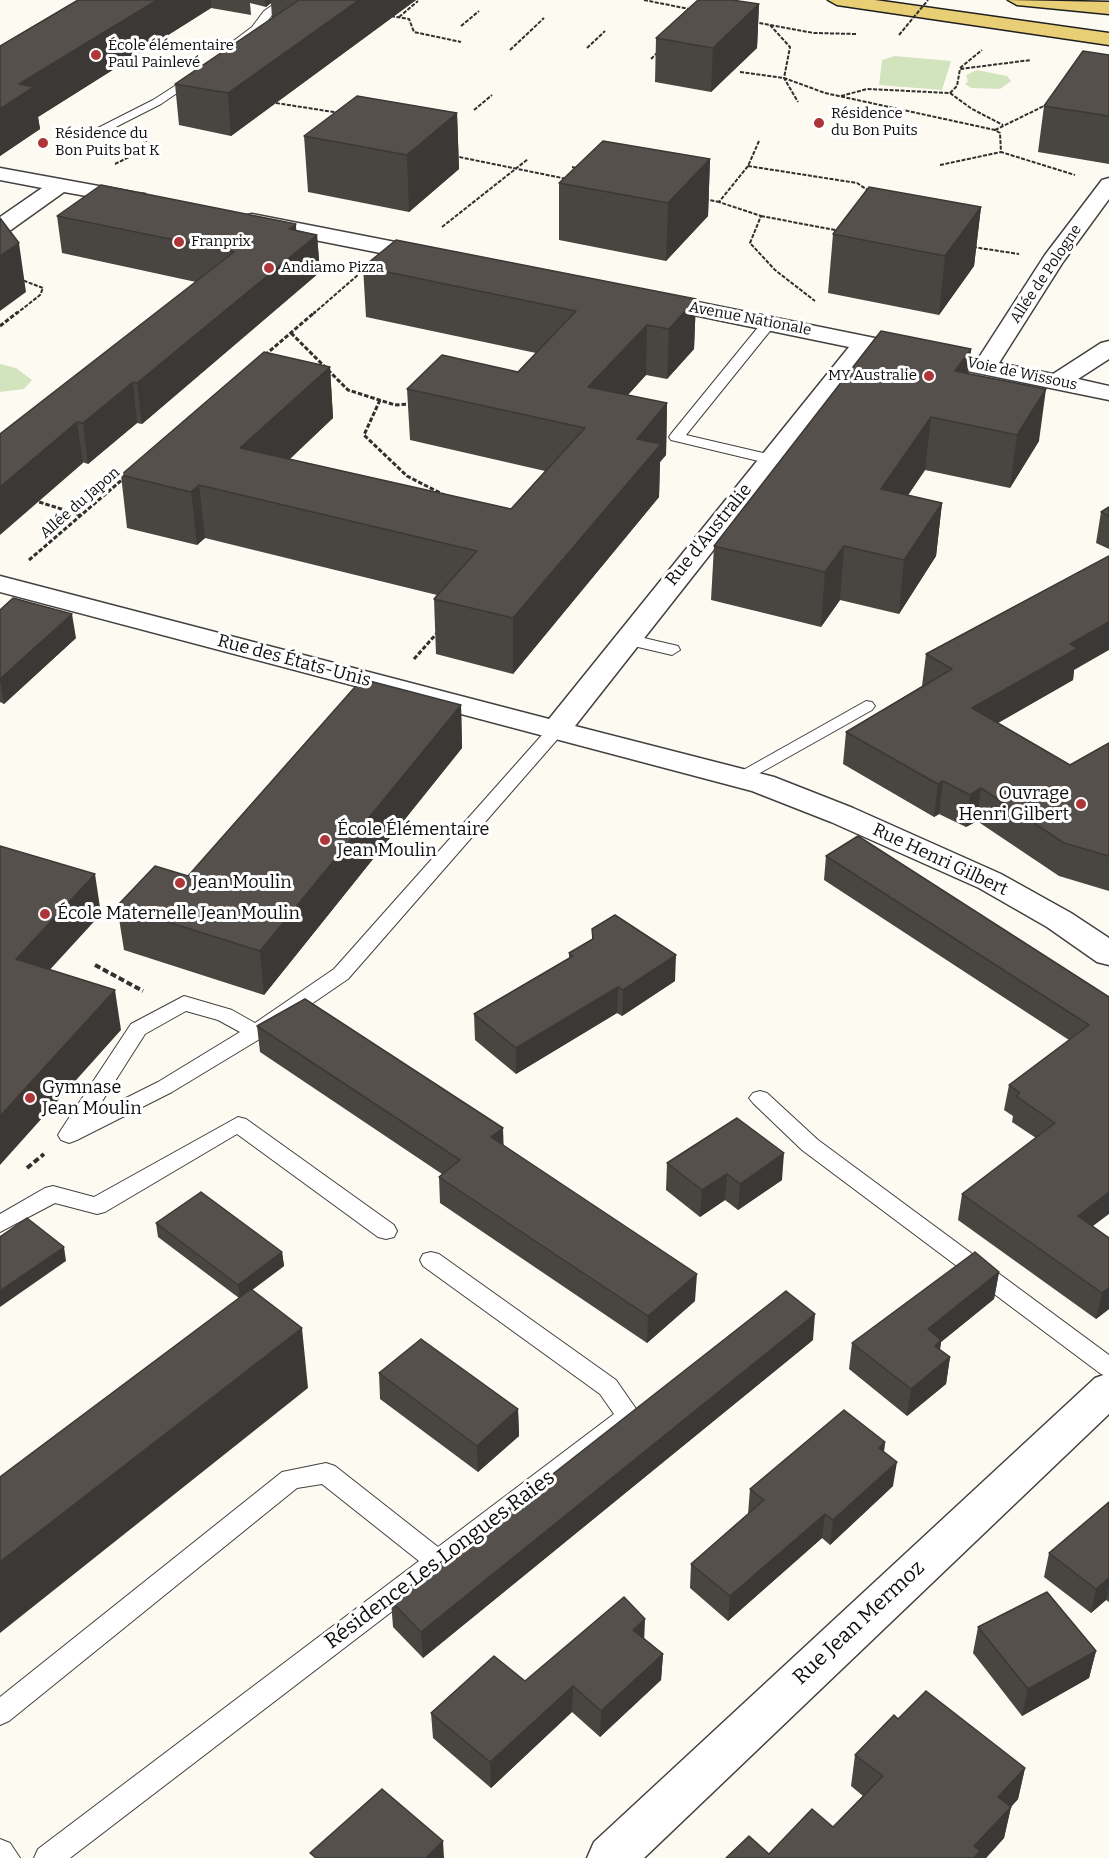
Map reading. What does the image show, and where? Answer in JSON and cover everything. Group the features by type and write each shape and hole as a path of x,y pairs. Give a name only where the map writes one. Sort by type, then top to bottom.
{"main road":[{"path":"837,0 1109,39"},
{"path":"944,0 1109,23"},
{"path":"1017,0 1109,8"},
{"path":"1065,34 1109,46"}],"street":[{"path":"0,174 159,203"},
{"name":"Allée de Pologne","path":"985,366 1053,260 1109,184"},
{"path":"0,227 59,186"},
{"path":"233,217 457,261"},
{"name":"Avenue Nationale","path":"630,296 865,342"},
{"name":"Voie de Wissous","path":"865,342 1109,393"},
{"name":"Rue d'Australie","path":"556,730 865,342"},
{"path":"1059,381 1109,348"},
{"name":"Rue des États-Unis","path":"0,585 750,781"},
{"name":"Rue Henri Gilbert","path":"750,781 842,815 990,881 1059,920 1109,954"},
{"name":"Rue Jean Mermoz","path":"611,1858 1109,1389"}],"lane":[{"path":"92,134 157,102 256,29 263,12 287,0"},
{"path":"769,323 676,437 771,459"},
{"path":"627,639 672,650"},
{"path":"750,781 866,706"},
{"path":"69,1135 165,1087 256,1032 340,974 556,730"},
{"path":"69,1135 138,1029 184,1003 225,1015 256,1032"},
{"path":"760,1098 810,1144 1109,1368"},
{"path":"0,1224 53,1194 97,1206 238,1124 386,1231"},
{"name":"Résidence Les Longues Raies","path":"48,1858 629,1416 608,1387 430,1260"},
{"path":"0,1713 291,1479 326,1473 438,1562"},
{"path":"0,1852 6,1858"}],"path":[{"path":"644,0 701,11"},
{"path":"888,35 899,35 928,0"},
{"path":"398,17 418,1"},
{"path":"461,26 479,10"},
{"path":"387,15 409,19 414,32 460,42"},
{"path":"510,50 544,18"},
{"path":"747,21 814,33 857,34"},
{"path":"770,25 790,47 784,78 798,102"},
{"path":"587,48 605,31"},
{"path":"661,61 651,59 663,47"},
{"path":"950,93 957,86 960,69 984,48"},
{"path":"960,69 1041,59"},
{"path":"740,72 784,78 841,96 995,130 1000,133 1001,152"},
{"path":"841,96 867,89 950,93 972,109 1004,125"},
{"path":"474,110 492,95"},
{"path":"995,130 1050,102"},
{"path":"276,103 346,114"},
{"path":"719,202 748,166 759,141"},
{"path":"940,165 1001,152 1075,175 1073,181"},
{"path":"449,155 571,180"},
{"path":"265,356 291,333 400,250 528,159"},
{"path":"748,166 857,183 874,195"},
{"path":"572,167 583,170"},
{"path":"696,197 761,216 837,231 848,230"},
{"path":"761,216 750,243 775,270 827,310 820,333"},
{"path":"964,245 1053,260"},
{"path":"0,326 40,295 43,288 16,278"},
{"path":"291,333 348,390 396,405 414,403"},
{"path":"380,400 364,435 407,476 447,496"},
{"name":"Allée du Japon","path":"0,585 125,477"},
{"path":"29,499 81,516"},
{"path":"390,686 442,627"},
{"path":"95,965 140,990 184,1003"},
{"path":"17,1176 69,1135"}],"green space":[{"path":"895,56 951,61 942,90 879,85 882,60"},
{"path":"977,70 1007,76 1011,81 1000,89 971,88 965,84 968,81 966,75"},
{"path":"0,364 16,368 32,380 24,389 0,392"}],"building":[{"path":"78,0 157,0 19,84 34,87 0,109 0,46"},
{"path":"299,0 359,0 228,93 175,84"},
{"path":"698,0 732,0 759,4 713,48 656,38"},
{"path":"1083,51 1109,55 1109,116 1044,106"},
{"path":"357,96 457,113 407,155 304,136"},
{"path":"603,141 710,159 668,203 559,183"},
{"path":"101,185 296,224 289,229 317,235 137,383 133,382 83,423 77,422 0,487 0,434 234,252 57,216"},
{"path":"869,187 981,207 945,256 833,234"},
{"path":"0,218 19,243 0,256"},
{"path":"396,240 696,299 669,329 647,325 588,387 667,403 637,439 661,444 513,618 434,599 477,551 199,485 191,492 121,475 264,352 330,367 240,448 511,509 585,428 407,389 442,355 518,372 576,311 363,267"},
{"path":"881,331 971,349 955,371 1046,389 1017,435 931,417 881,489 942,503 904,560 844,546 825,572 714,546"},
{"path":"1109,507 1109,516 1101,512"},
{"path":"1109,556 1109,622 1070,644 1078,648 972,708 1070,765 1109,743 1109,856 1064,843 981,788 970,795 943,781 938,784 846,732 952,669 926,654"},
{"path":"13,598 72,614 0,679 0,610"},
{"path":"362,679 461,705 260,951 117,906 155,866 188,876"},
{"path":"858,836 1109,997 1109,1192 1078,1216 1109,1238 1109,1288 1102,1293 962,1194 1055,1123 1016,1096 1020,1093 1009,1085 1089,1025 826,856"},
{"path":"0,846 95,874 16,959 115,990 0,1116"},
{"path":"615,915 676,955 623,990 618,987 516,1048 474,1014 573,956 569,953 593,939 592,929"},
{"path":"305,999 503,1128 491,1137 697,1274 648,1316 439,1177 460,1160 257,1026"},
{"path":"737,1118 784,1153 740,1184 727,1174 702,1190 667,1163"},
{"path":"201,1192 282,1252 238,1285 156,1223"},
{"path":"27,1218 64,1247 0,1291 0,1237"},
{"path":"975,1252 999,1272 928,1329 941,1340 935,1346 950,1357 911,1389 852,1343"},
{"path":"251,1289 302,1328 0,1562 0,1477"},
{"path":"786,1291 815,1314 421,1632 391,1601"},
{"path":"421,1339 518,1409 477,1446 379,1373"},
{"path":"844,1410 885,1442 879,1448 897,1462 833,1520 825,1514 730,1596 691,1564 764,1500 750,1489"},
{"path":"1109,1502 1109,1578 1096,1589 1049,1553"},
{"path":"1047,1592 1096,1651 1028,1689 978,1627"},
{"path":"624,1597 645,1619 633,1630 663,1654 601,1711 573,1686 490,1762 431,1713 494,1656 525,1681"},
{"path":"926,1691 1025,1768 998,1797 1011,1807 974,1846 980,1851 974,1858 726,1858 749,1836 769,1854 812,1809 833,1827 883,1776 855,1755 894,1715 898,1719"},
{"path":"382,1789 443,1841 426,1858 316,1858 310,1853"}],"place":[{"name":"École élémentaire Paul Painlevé","path":"96,55"},
{"name":"Résidence du Bon Puits","path":"819,123"},
{"name":"Résidence du Bon Puits bat K","path":"43,143"},
{"name":"Franprix","path":"179,242"},
{"name":"Andiamo Pizza","path":"269,268"},
{"name":"MY Australie","path":"929,376"},
{"name":"Ouvrage Henri Gilbert","path":"1081,804"},
{"name":"École Élémentaire Jean Moulin","path":"325,840"},
{"name":"Jean Moulin","path":"180,883"},
{"name":"École Maternelle Jean Moulin","path":"45,914"},
{"name":"Gymnase Jean Moulin","path":"30,1098"}]}
